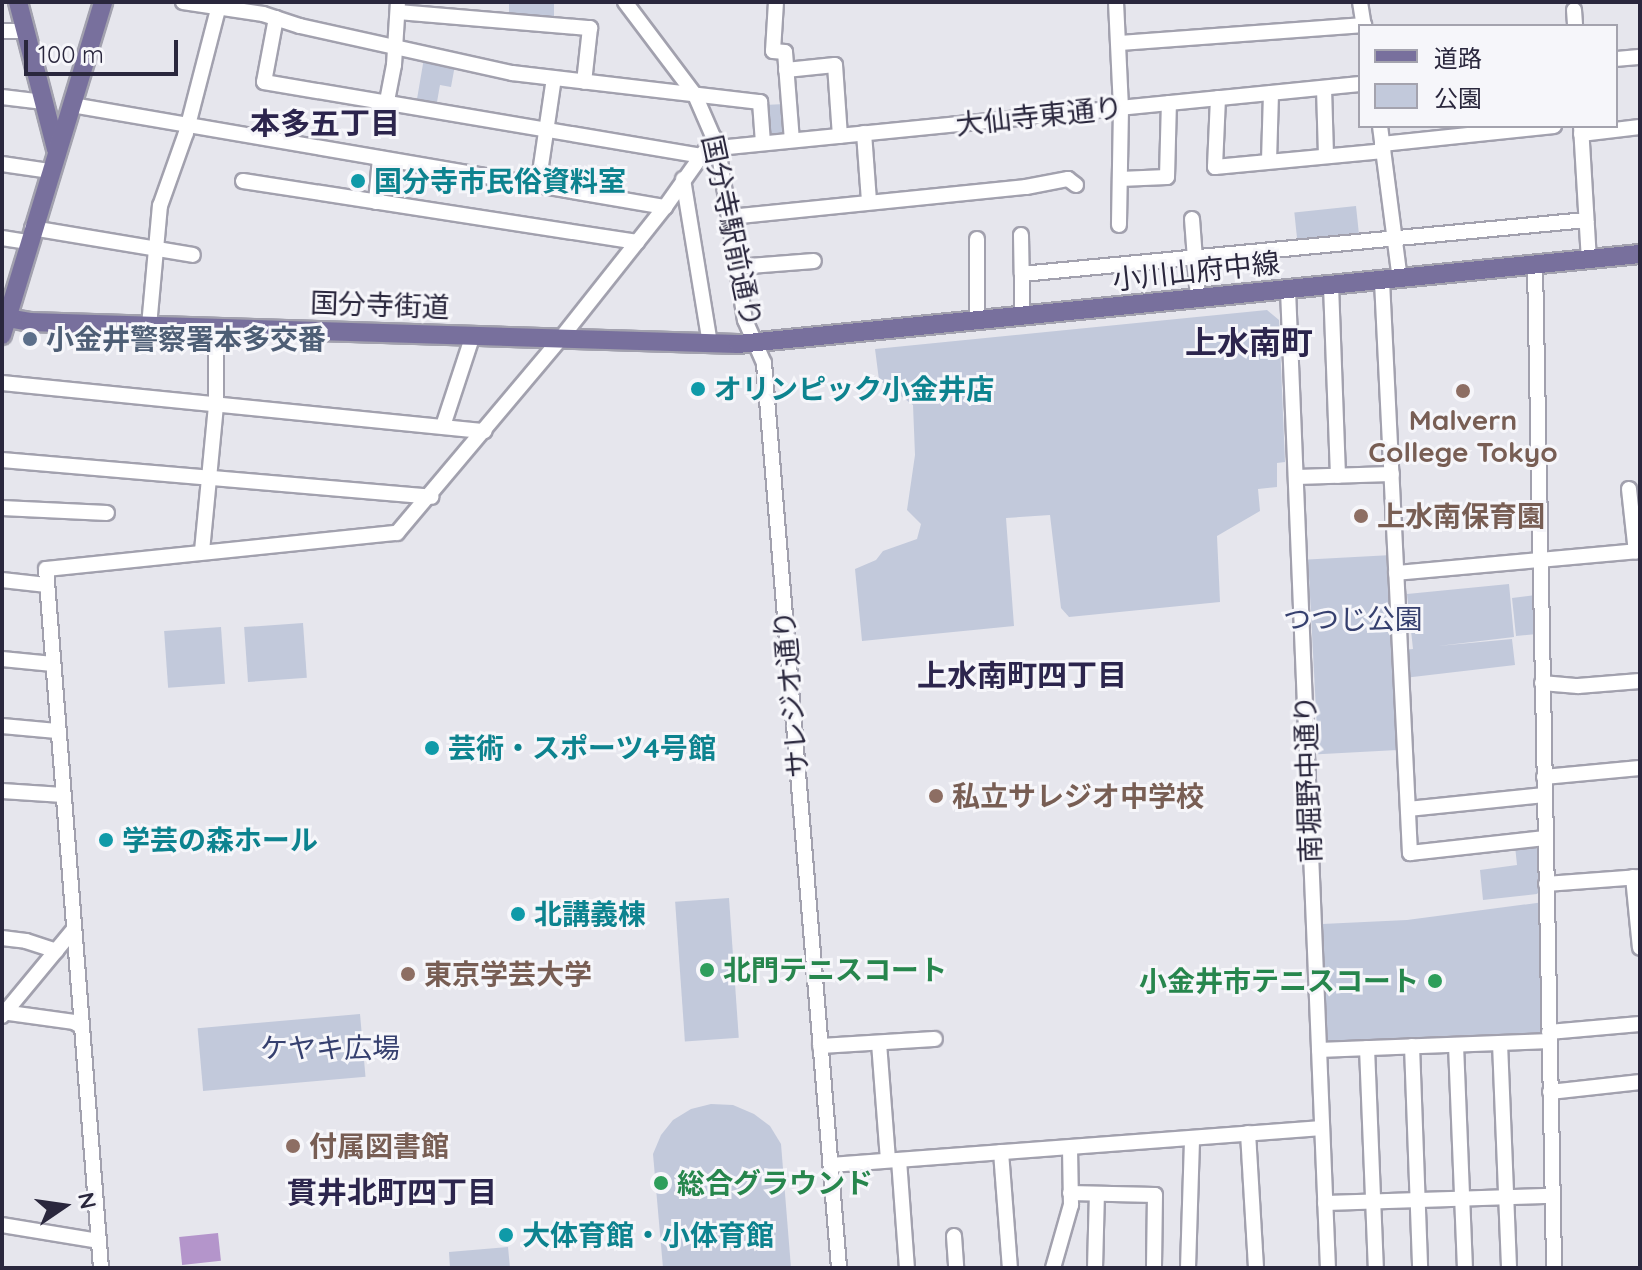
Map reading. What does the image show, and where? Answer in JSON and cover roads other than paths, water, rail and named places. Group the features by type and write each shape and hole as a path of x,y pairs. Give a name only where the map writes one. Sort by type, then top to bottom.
{"main road":[{"path":"18,2 56,149"},
{"path":"4,323 103,2"},
{"name":"小川山府中線","path":"757,343 1640,254"},
{"name":"国分寺街道","path":"4,323 757,343"}],"street":[{"path":"183,2 219,5 512,73 760,102 763,143"},
{"name":"国分寺駅前通り","path":"625,2 695,95 716,143 745,320 757,343"},
{"path":"776,2 773,51 785,52 792,140"},
{"path":"1116,2 1121,108 1119,225"},
{"path":"1360,2 1364,24"},
{"path":"149,326 160,206 187,126 219,5"},
{"path":"387,101 396,46 398,7 590,28 584,82"},
{"path":"1574,10 1575,24"},
{"path":"276,18 264,82 700,156"},
{"path":"1120,43 1358,25"},
{"path":"2,31 25,31"},
{"path":"1618,59 1640,57"},
{"path":"786,70 835,65 840,136"},
{"path":"538,186 554,78"},
{"name":"大仙寺東通り","path":"716,143 763,143 840,136 1358,84"},
{"path":"1324,88 1326,156"},
{"path":"1269,161 1271,93"},
{"path":"2,97 44,102"},
{"path":"1218,98 1215,167 1326,156 1538,128"},
{"path":"1120,179 1167,177 1169,103"},
{"path":"72,105 665,207"},
{"path":"1589,260 1581,130 1640,127"},
{"path":"1380,128 1394,237 1391,280 1392,474 1410,853 1545,838"},
{"path":"864,133 869,201"},
{"path":"101,1268 46,569 397,533 431,497 561,338 665,207 700,156 716,143"},
{"path":"376,202 380,158"},
{"path":"2,164 50,171"},
{"path":"683,179 710,343"},
{"path":"730,217 1026,187 1068,179 1076,185"},
{"path":"243,181 637,242"},
{"path":"1192,219 1198,299"},
{"path":"1022,274 1586,220"},
{"path":"2,238 30,235 156,246 193,255"},
{"path":"1021,235 1022,317"},
{"path":"977,239 977,321"},
{"path":"737,267 814,261"},
{"path":"1535,265 1554,1268"},
{"path":"1331,285 1338,476"},
{"name":"南堀野中通り","path":"1288,290 1328,1268"},
{"path":"202,551 216,406 216,328"},
{"path":"443,426 473,335"},
{"name":"サレジオ通り","path":"757,343 764,363 839,1268"},
{"path":"2,383 485,431"},
{"path":"2,460 431,497"},
{"path":"1296,477 1392,474"},
{"path":"1396,573 1638,551 1629,489"},
{"path":"2,508 107,513"},
{"path":"2,580 47,585"},
{"path":"2,659 53,664"},
{"path":"1542,683 1578,686 1640,681"},
{"path":"2,726 57,731"},
{"path":"1544,777 1640,768"},
{"path":"2,791 63,795"},
{"path":"1408,809 1544,795"},
{"path":"1546,884 1636,877 1640,948"},
{"path":"3,1015 74,929"},
{"path":"2,938 26,941 56,951"},
{"path":"3,1015 74,1022 82,1027"},
{"path":"1319,1050 1500,1043 1640,1024"},
{"path":"820,1046 935,1039"},
{"path":"879,1043 907,1268"},
{"path":"1500,1043 1509,1268"},
{"path":"1456,1045 1465,1268"},
{"path":"1412,1046 1420,1268"},
{"path":"1367,1048 1376,1268"},
{"path":"1550,1092 1640,1082"},
{"path":"831,1165 1322,1128"},
{"path":"1248,1133 1256,1268"},
{"path":"1188,1268 1192,1138"},
{"path":"1053,1268 1070,1193 1070,1148"},
{"path":"1001,1152 1010,1268"},
{"path":"1070,1193 1155,1195 1154,1268"},
{"path":"1095,1268 1097,1194"},
{"path":"1325,1203 1553,1196"},
{"path":"2,1225 99,1241"},
{"path":"954,1236 956,1268"}],"place":[{"name":"国分寺市民俗資料室","path":"358,181"},
{"name":"小金井警察署本多交番","path":"30,339"},
{"name":"オリンピック小金井店","path":"698,389"},
{"name":"Malvern College Tokyo","path":"1463,391"},
{"name":"上水南保育園","path":"1361,516"},
{"name":"芸術・スポーツ4号館","path":"432,748"},
{"name":"私立サレジオ中学校","path":"936,796"},
{"name":"学芸の森ホール","path":"106,840"},
{"name":"北講義棟","path":"518,914"},
{"name":"北門テニスコート","path":"707,970"},
{"name":"東京学芸大学","path":"408,974"},
{"name":"小金井市テニスコート","path":"1435,981"},
{"name":"付属図書館","path":"293,1146"},
{"name":"総合グラウンド","path":"661,1183"},
{"name":"大体育館・小体育館","path":"506,1235"}],"district":[{"name":"本多五丁目","path":"325,123"},
{"name":"上水南町","path":"1249,342"},
{"name":"上水南町四丁目","path":"1022,675"},
{"name":"貫井北町四丁目","path":"392,1192"}],"park label":[{"name":"つつじ公園","path":"1353,619"},
{"name":"ケヤキ広場","path":"330,1048"}]}
